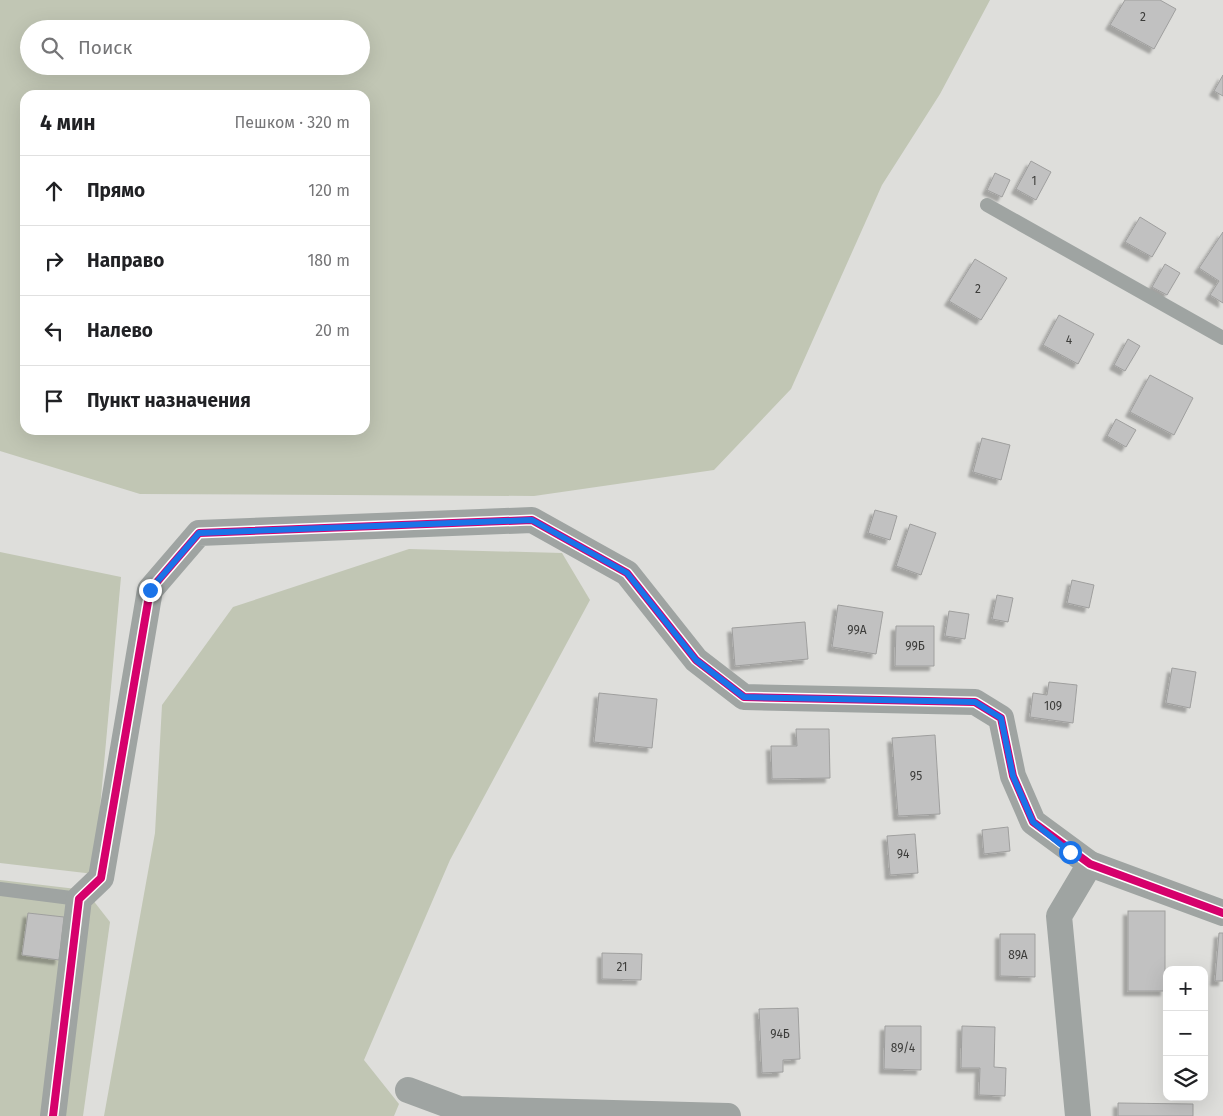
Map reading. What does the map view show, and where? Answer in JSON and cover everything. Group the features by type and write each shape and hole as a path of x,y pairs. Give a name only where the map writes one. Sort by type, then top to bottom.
{"street":[{"path":"53,1116 78,899 101,878 150,590 199,533 532,520 627,573 696,660 744,697 975,702 1001,718 1013,776 1033,822 1090,864 1223,913"},
{"path":"1078,1116 1059,916 1090,864"},
{"path":"408,1090 460,1109 728,1116"}],"lane":[{"path":"986,205 1223,338"},
{"path":"0,889 78,899"}],"green space":[{"path":"0,0 990,0 940,94 882,185 791,389 714,470 534,496 140,494 0,451"},
{"path":"409,549 562,553 590,600 450,860 364,1060 399,1104 394,1116 104,1116 155,833 162,705 233,607"},
{"path":"0,552 121,577 94,874 0,863"},
{"path":"0,880 85,890 110,922 83,1116 0,1116"}],"building":[{"path":"1125,0 1160,0 1176,9 1154,49 1110,25"},
{"path":"1223,75 1223,96 1214,91"},
{"path":"1031,161 1051,172 1036,200 1016,189"},
{"path":"995,173 1010,180 1002,197 987,190"},
{"path":"1140,217 1166,233 1152,257 1125,242"},
{"path":"1223,232 1223,303 1210,295 1219,281 1199,268"},
{"path":"975,259 1007,278 981,320 949,301"},
{"path":"1165,264 1180,273 1167,295 1152,287"},
{"path":"1059,315 1094,334 1078,364 1043,345"},
{"path":"1128,339 1140,346 1125,371 1114,365"},
{"path":"1150,375 1193,398 1174,435 1130,412"},
{"path":"1116,419 1136,430 1126,447 1107,436"},
{"path":"982,438 1010,445 1001,480 973,472"},
{"path":"875,510 897,516 890,540 868,533"},
{"path":"910,524 936,533 921,575 896,566"},
{"path":"1072,580 1094,585 1089,608 1067,603"},
{"path":"997,595 1013,598 1008,622 992,619"},
{"path":"838,605 883,612 876,654 832,647"},
{"path":"949,611 969,614 965,639 945,636"},
{"path":"805,622 808,659 735,666 732,628"},
{"path":"896,626 934,626 934,666 895,666"},
{"path":"1172,668 1196,672 1190,708 1166,703"},
{"path":"1049,682 1077,685 1073,723 1030,717 1033,693 1047,695"},
{"path":"599,693 657,699 652,748 594,742"},
{"path":"796,729 829,729 830,778 772,779 771,746 797,746"},
{"path":"935,735 940,814 898,816 892,738"},
{"path":"1008,827 1010,851 984,854 982,830"},
{"path":"915,834 918,873 890,875 887,836"},
{"path":"1128,911 1165,911 1163,991 1128,991"},
{"path":"28,913 64,917 59,960 22,955"},
{"path":"1219,933 1223,933 1223,981 1215,981"},
{"path":"1000,934 1035,934 1035,977 1000,976"},
{"path":"602,953 642,954 641,980 602,979"},
{"path":"798,1008 800,1059 783,1060 783,1072 762,1073 759,1009"},
{"path":"885,1026 921,1026 921,1070 884,1069"},
{"path":"962,1026 995,1027 994,1067 1006,1068 1005,1096 979,1095 980,1068 961,1068"},
{"path":"1118,1103 1193,1104 1193,1116 1118,1116"}],"cycle path":[{"path":"53,1116 79,899 101,878 150,590 199,533 532,520 627,573 696,660 744,697 975,702 1001,718 1013,776 1033,822 1090,864 1223,913"}],"route":[{"path":"150,590 199,533 532,520 627,573 696,660 744,697 975,702 1001,718 1013,776 1033,822 1070,852"}]}
